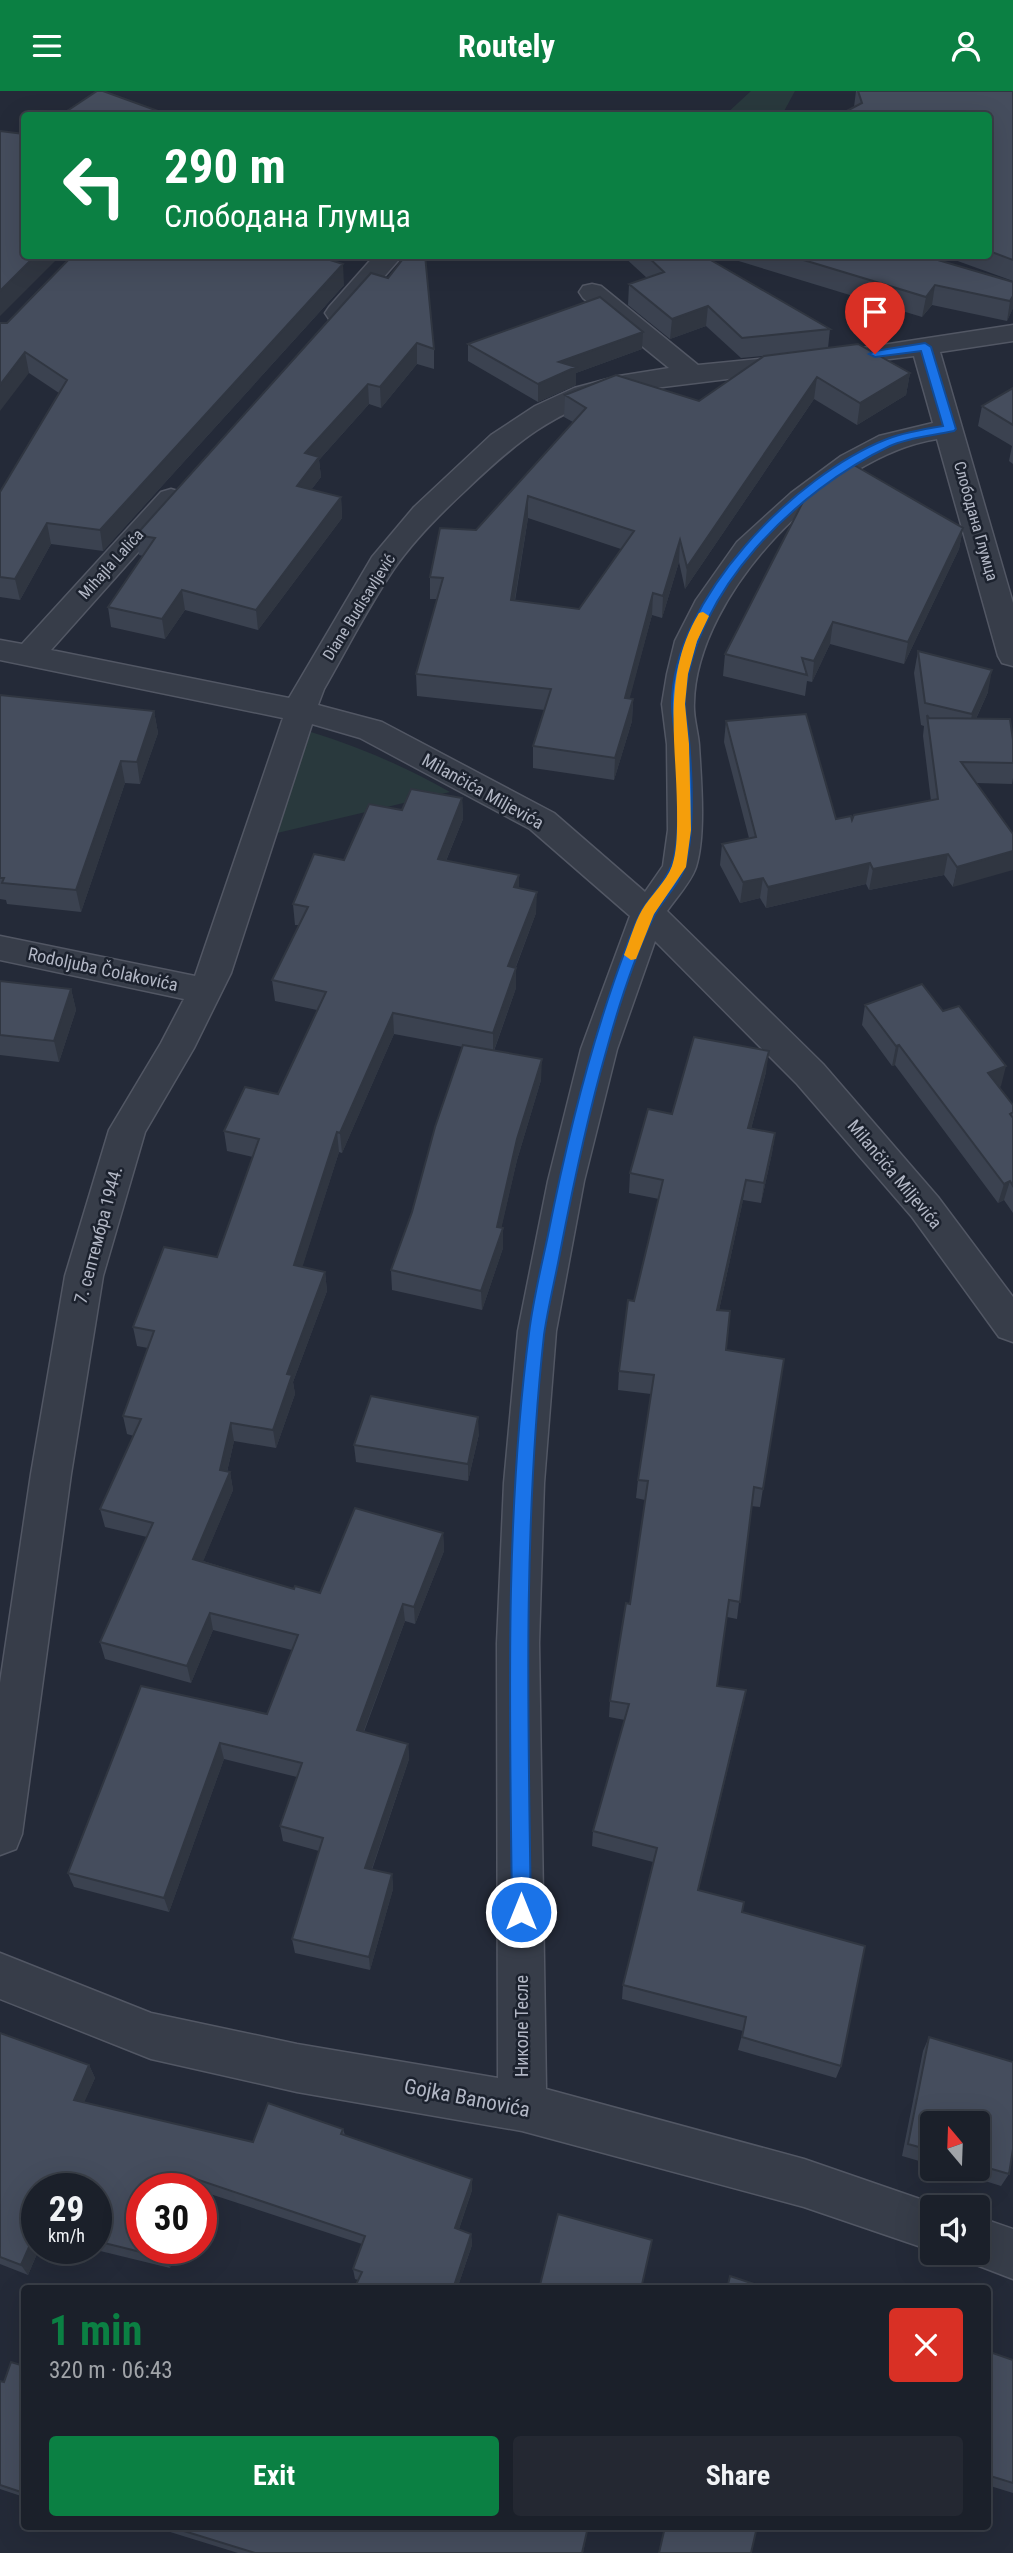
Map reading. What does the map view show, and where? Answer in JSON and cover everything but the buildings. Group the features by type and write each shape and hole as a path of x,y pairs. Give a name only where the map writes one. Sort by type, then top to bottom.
{"street":[{"path":"316,337 386,259"},
{"path":"592,292 693,374"},
{"name":"Diane Budisavljević","path":"301,711 308,689 382,564 424,513 501,441 545,412 584,394 619,384 850,358 1013,333"},
{"name":"Слободана Глумца","path":"925,347 1013,656"},
{"name":"Николе Тесле","path":"522,2107 518,1643 524,1483 537,1332 566,1181 599,1049 648,913 679,867 684,830 683,744 678,704 682,674 691,641 711,600 747,549 801,499 851,462 888,442 910,435 950,429"},
{"name":"Mihajla Lalića","path":"15,652 187,481"},
{"name":"Milančića Miljevića","path":"15,652 301,711 371,730 542,821 648,913 810,1074 925,1207 1013,1325"},
{"name":"7. септембра 1944.","path":"0,1834 10,1697 51,1474 83,1276 127,1130 176,1048 214,973 301,711"},
{"name":"Rodoljuba Čolakovića","path":"0,948 169,982 205,992"},
{"name":"Gojka Banovića","path":"0,1976 151,2036 297,2068 522,2107 804,2183 920,2223"},
{"path":"990,2246 1013,2255"}],"shaded area":[{"path":"751,91 795,91 784,112 728,112"},
{"path":"311,732 382,758 450,792 273,834"}],"slow traffic":[{"path":"631,955 648,913 679,867 684,830 683,744 678,704 682,674 691,641 703,616"}],"route":[{"path":"521,1912 518,1643 524,1483 537,1332 566,1181 599,1049 633,948 648,913 679,867 684,830 683,744 678,704 682,674 691,641 711,600 747,549 801,499 851,462 888,442 910,435 950,429 925,347 875,354"}]}
